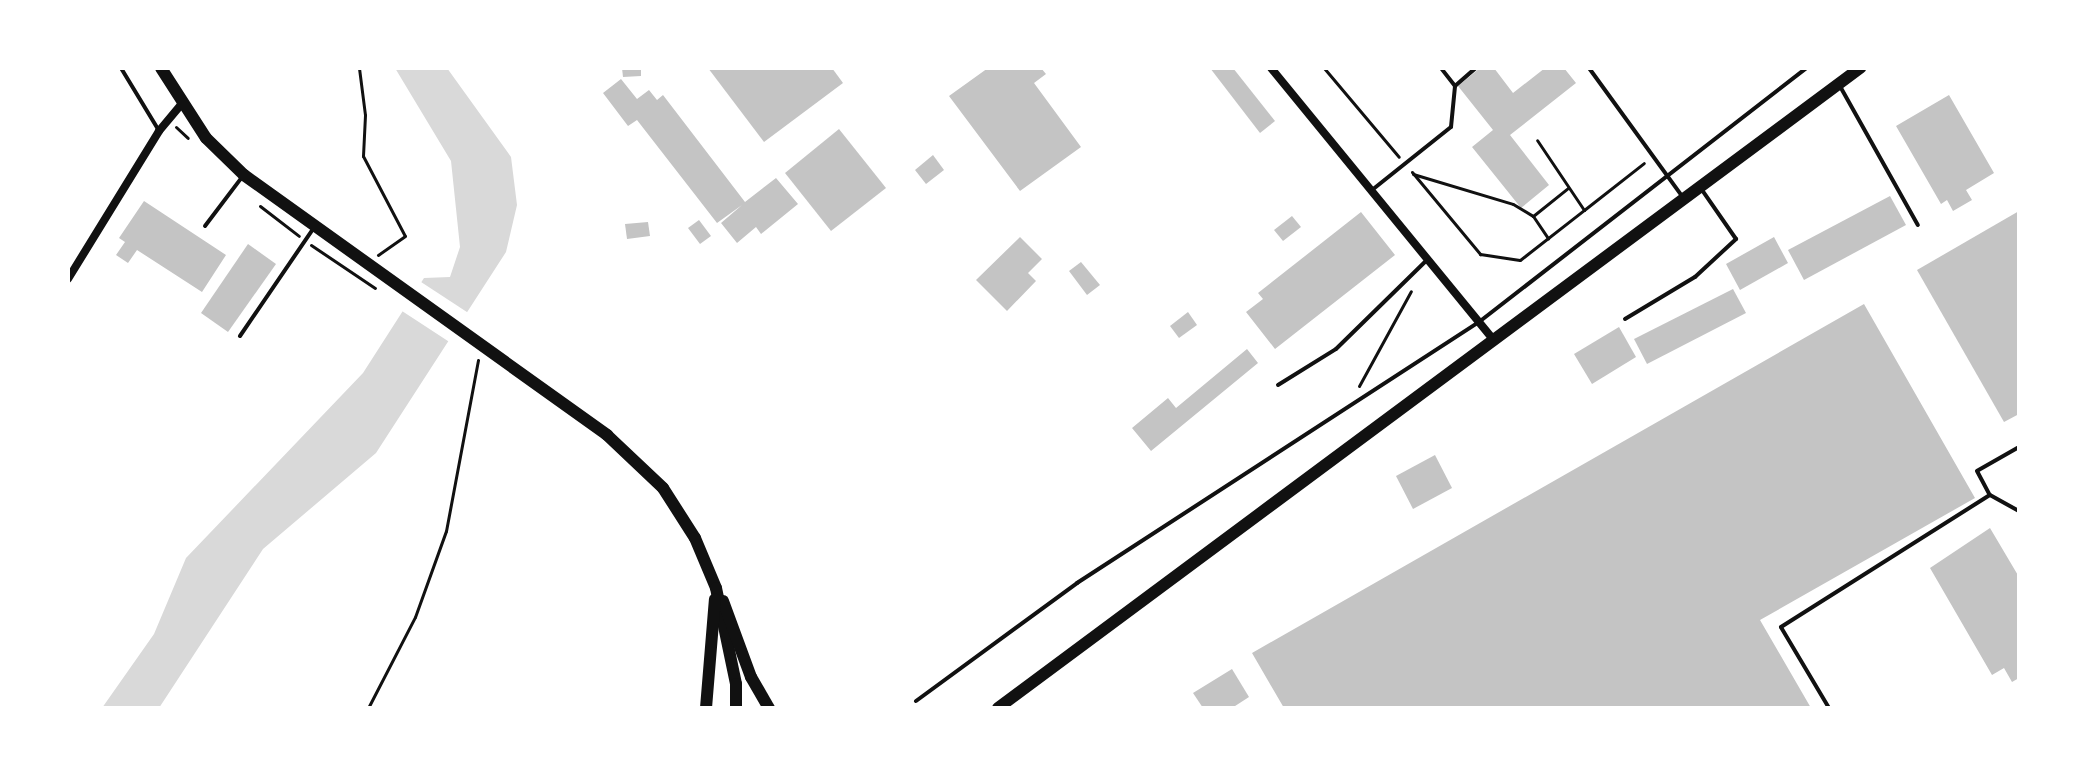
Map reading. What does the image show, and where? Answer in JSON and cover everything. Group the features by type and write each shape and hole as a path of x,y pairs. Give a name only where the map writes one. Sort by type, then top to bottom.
{"main road":[{"path":"161,68 182,104 244,175 313,229 372,262 477,348 644,467 695,538 751,677 769,708"},
{"path":"986,708 1003,704 1494,340 1682,196 1860,68"},
{"path":"706,708 716,588"},
{"path":"716,588 736,684 736,708"}],"street":[{"path":"1271,68 1494,340"},
{"path":"68,279 159,131 182,104"}],"lane":[{"path":"121,68 159,131"},
{"path":"1372,190 1451,127 1455,86 1441,68"},
{"path":"1455,86 1476,68"},
{"path":"1589,68 1682,196"},
{"path":"916,701 1077,583 1479,322 1807,68"},
{"path":"1839,84 1918,225"},
{"path":"205,226 244,175"},
{"path":"1625,319 1695,277 1736,239 1698,185"},
{"path":"240,336 313,229"},
{"path":"1278,385 1336,349 1428,259"},
{"path":"2019,447 1977,471 1990,495 2019,511"},
{"path":"1829,708 1781,627 1990,495"}],"path":[{"path":"359,68 365,115 363,156 405,236 372,262"},
{"path":"1324,68 1480,254 1520,260 1651,157"},
{"path":"168,120 196,147"},
{"path":"1537,140 1584,210"},
{"path":"1413,174 1513,204 1533,216 1548,238"},
{"path":"1533,216 1568,187"},
{"path":"1351,392 1362,384 1413,287"},
{"path":"368,708 415,617 446,531 478,357 477,348"}],"shaded area":[{"path":"395,68 447,68 511,157 517,205 506,252 376,453 263,549 159,708 102,708 154,634 186,558 363,373 424,278 450,277 460,247 451,161"}],"pier":[{"path":"418,280 473,316 454,345 402,311"}],"building":[{"path":"622,68 641,68 641,76 623,77"},
{"path":"708,68 832,68 843,83 764,142"},
{"path":"988,68 1041,68 1046,74 1034,83 1081,147 1020,191 949,96"},
{"path":"1210,68 1233,68 1275,121 1260,133"},
{"path":"1480,68 1494,68 1513,93 1545,68 1564,68 1576,83 1510,135 1549,185 1521,208 1472,147 1493,130 1458,86"},
{"path":"621,79 637,99 649,90 657,100 663,95 745,202 776,178 798,204 761,234 756,227 737,243 721,223 742,205 717,223 637,120 628,126 603,93"},
{"path":"1949,95 1994,173 1966,190 1972,200 1953,211 1947,200 1941,204 1896,126"},
{"path":"839,129 886,188 831,231 785,173"},
{"path":"933,155 944,170 926,184 915,170"},
{"path":"1890,196 1906,225 1804,280 1788,250"},
{"path":"144,201 226,255 202,292 137,250 128,263 116,255 125,242 119,238"},
{"path":"2019,211 2019,414 2004,422 1917,270"},
{"path":"1361,212 1395,255 1275,349 1246,312 1263,299 1258,293"},
{"path":"1292,216 1301,227 1283,241 1274,230"},
{"path":"699,220 711,236 700,244 688,228"},
{"path":"648,222 650,236 627,239 625,224"},
{"path":"1020,237 1042,259 1028,273 1036,281 1007,311 976,280"},
{"path":"1774,237 1788,263 1740,290 1726,264"},
{"path":"248,244 276,264 228,332 201,313"},
{"path":"1081,262 1100,285 1087,295 1069,271"},
{"path":"1733,289 1746,313 1647,364 1634,339"},
{"path":"1864,304 1975,498 1760,620 1811,708 1284,708 1252,653"},
{"path":"1188,312 1197,325 1179,338 1170,326"},
{"path":"1619,327 1636,357 1592,384 1574,354"},
{"path":"1247,349 1258,363 1151,451 1132,428 1168,398 1176,408"},
{"path":"1435,455 1452,488 1413,509 1396,476"},
{"path":"1990,528 2019,577 2019,678 2012,682 2004,668 1992,675 1930,568"},
{"path":"1232,669 1249,697 1232,708 1203,708 1193,693"}]}
